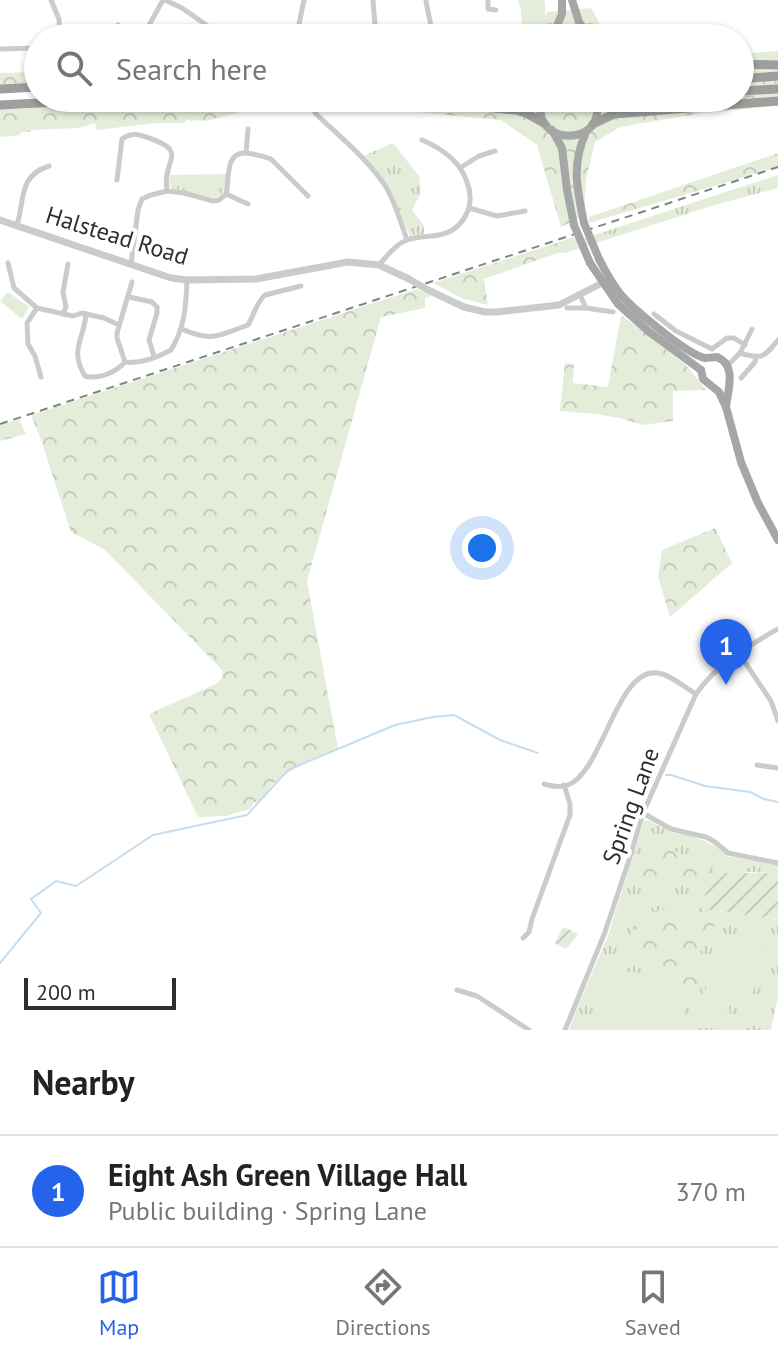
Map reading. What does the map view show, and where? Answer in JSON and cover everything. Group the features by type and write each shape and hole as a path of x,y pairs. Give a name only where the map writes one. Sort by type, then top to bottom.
{"highway":[{"path":"754,64 778,65"},
{"path":"754,78 778,76"},
{"path":"0,89 24,88"},
{"path":"754,90 778,89"},
{"path":"754,103 778,101"},
{"path":"0,105 24,104"},
{"path":"523,112 548,127"},
{"path":"589,128 614,114 639,112"}],"main road":[{"path":"559,24 562,0"},
{"path":"572,0 580,24"},
{"path":"543,112 548,127 562,148 567,190 579,224 590,242 602,283 618,304 648,331 701,370"},
{"path":"579,224 576,163 579,148 597,112"},
{"path":"548,127 566,136 589,128"},
{"path":"594,261 622,296 692,353 707,359"},
{"path":"726,407 729,370 722,358 712,357 703,362 703,379 719,392 726,407 741,462 778,540"},
{"path":"712,385 722,384 729,370"}],"street":[{"path":"51,0 59,24"},
{"path":"150,24 164,0 205,24"},
{"path":"182,8 187,0"},
{"path":"299,24 304,0"},
{"path":"373,0 375,24"},
{"path":"426,0 431,24"},
{"path":"483,14 488,9 488,0"},
{"path":"488,9 496,10"},
{"path":"0,49 24,48"},
{"path":"315,113 382,181 407,240"},
{"path":"246,153 248,129"},
{"path":"117,180 122,139 140,134 166,143 171,152 172,161 166,174 167,191"},
{"path":"379,265 393,249 407,240 442,235 466,218 470,193 460,168 442,150 422,140"},
{"path":"460,168 479,156 495,151"},
{"path":"131,264 142,199 167,191 219,200 226,194 230,161 238,153 271,159 308,196"},
{"path":"17,225 26,182 33,173 49,166"},
{"path":"226,194 248,204"},
{"path":"469,208 497,216 524,211 523,203"},
{"name":"Halstead Road","path":"0,220 171,278 187,280 256,279 338,263 379,265 464,307 485,312 559,305 602,283"},
{"path":"8,263 14,288 37,308 73,316 86,314 119,325"},
{"path":"63,314 68,264"},
{"path":"125,362 134,363 171,350 185,317 187,280"},
{"path":"125,362 117,338 132,282"},
{"path":"182,329 211,338 248,325 265,295 301,286"},
{"path":"580,295 586,308"},
{"path":"129,297 152,302 157,307 149,340 154,356"},
{"path":"37,308 27,321 27,334 41,377"},
{"path":"567,308 613,312"},
{"path":"86,314 76,349 85,376 92,378 109,373 125,362"},
{"path":"654,314 676,331 712,349 727,338 734,338 745,345"},
{"path":"729,370 752,329"},
{"path":"740,353 756,358 765,356 778,340"},
{"path":"741,378 756,358"},
{"name":"Spring Lane","path":"565,1030 605,932 643,813 696,694 709,677 738,652 778,629"},
{"path":"738,652 766,692 777,712 778,721"},
{"path":"544,784 557,787 570,785 583,774 628,690 641,675 660,673 696,694"},
{"path":"757,765 778,768"},
{"path":"523,938 529,932 570,815 564,785"},
{"path":"643,813 671,829 706,837 728,853 778,863"},
{"path":"457,990 477,996 529,1030"}],"green space":[{"path":"518,0 544,0 545,21 542,24 522,24"},
{"path":"591,8 600,24 542,24 547,12"},
{"path":"778,51 778,106 754,108 754,53"},
{"path":"24,72 24,83 0,84 0,73"},
{"path":"0,109 24,109 24,112 240,112 206,121 192,122 187,119 185,123 96,130 95,123 79,128 31,130 20,135 0,137"},
{"path":"418,112 713,112 620,127 595,142 586,180 584,216 561,227 537,145 501,120"},
{"path":"393,143 419,176 421,193 412,210 424,226 424,234 410,237 391,191 363,156"},
{"path":"778,153 778,167 589,223 589,217"},
{"path":"227,174 223,192 214,198 169,186 170,175"},
{"path":"778,175 778,188 565,253 542,252"},
{"path":"574,237 577,246 484,279 488,305 464,299 433,283"},
{"path":"417,289 431,296 425,298 425,308 381,317 307,581 338,749 303,763 272,784 266,797 250,809 226,816 198,817 149,714 216,684 222,678 223,671 105,550 71,532 31,415"},
{"path":"8,292 29,307 22,319 0,301"},
{"path":"621,315 685,364 706,390 673,391 673,421 643,425 596,414 560,411 565,363 574,364 573,383 608,387"},
{"path":"19,419 26,434 0,441 0,425"},
{"path":"715,528 732,563 670,617 658,576 662,550"},
{"path":"648,820 673,833 693,836 717,847 727,856 778,865 778,873 746,872 702,909 778,919 778,996 771,1030 569,1030 608,936 644,821"},
{"path":"654,847 708,861 706,889 642,883 637,877 647,866 642,862 645,853"},
{"path":"709,873 778,873 778,919 702,909"},
{"path":"663,909 677,917 710,910 723,912 724,918 709,930 701,950 696,972 700,992 698,1002 682,982 629,950 637,922"},
{"path":"563,927 578,935 566,949 555,943"},
{"path":"715,932 762,939 751,1006 704,999"},
{"path":"629,972 653,976 671,988 683,1006 686,1030 601,1030 597,1010 600,994 611,981"},
{"path":"698,1006 730,1009 727,1030 696,1027"}],"waterway":[{"path":"0,963 41,913 31,899 56,881 76,886 153,835 247,815 288,770 395,725 454,715 500,740 538,753"},
{"path":"666,775 705,786 750,792 778,802"}],"railway":[{"path":"0,424 778,167"}],"place":[{"name":"Eight Ash Green Village Hall","path":"726,685"}]}
